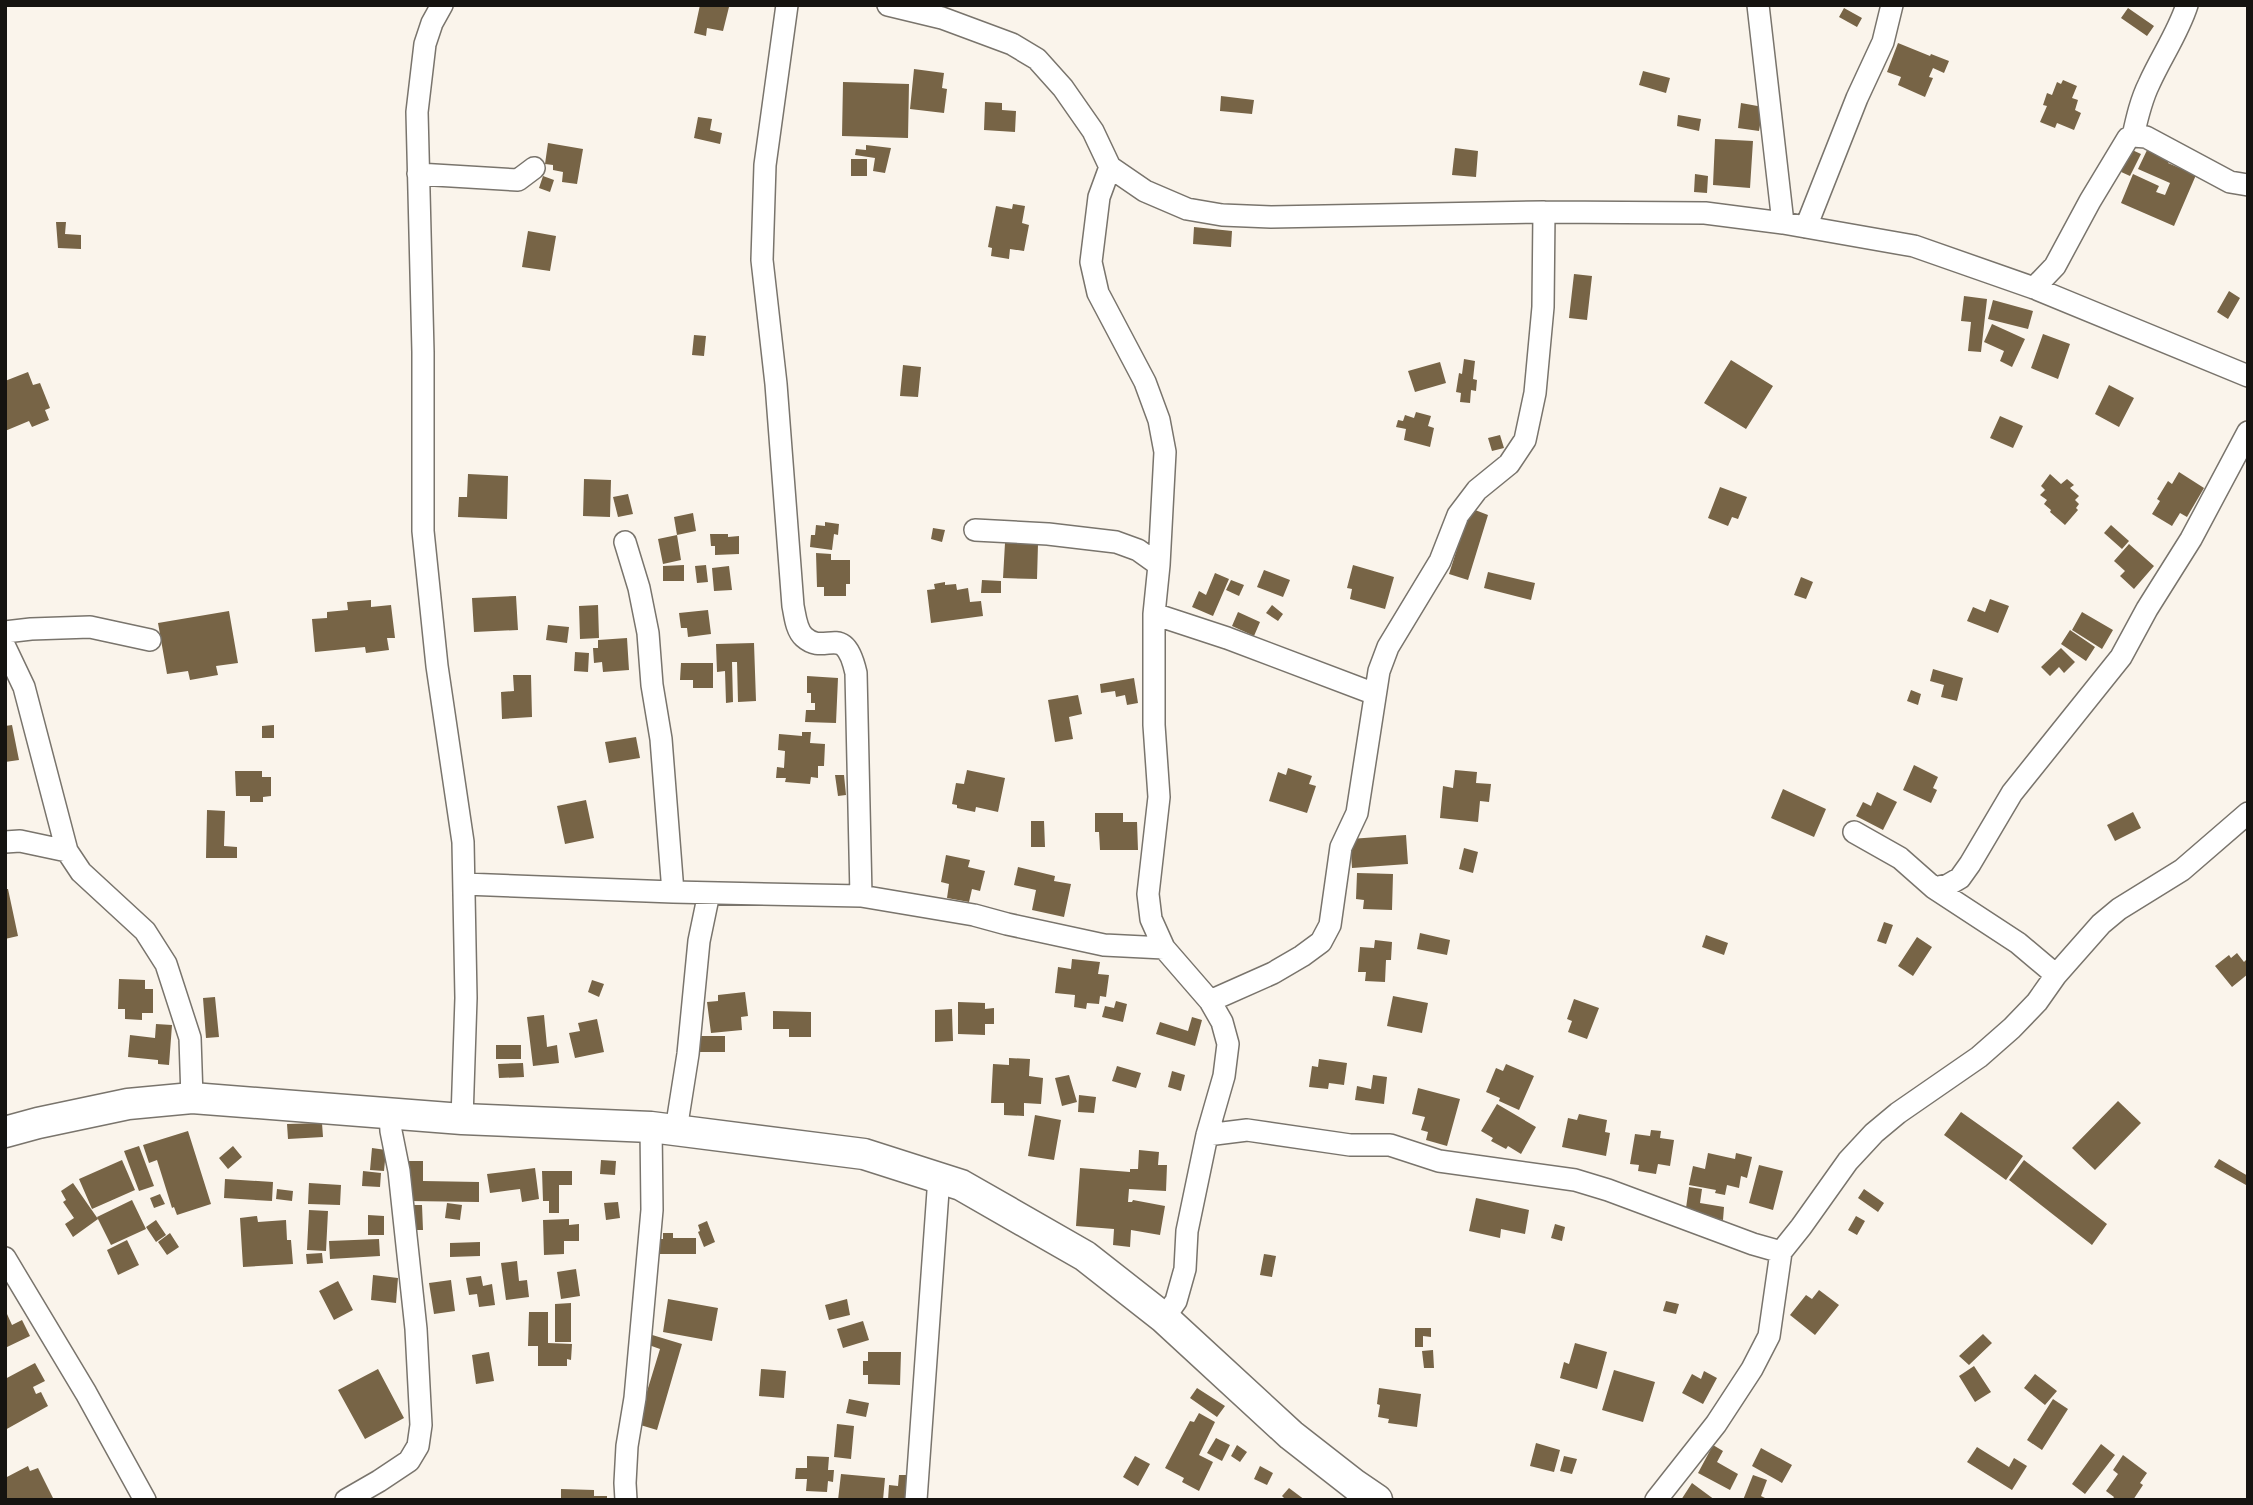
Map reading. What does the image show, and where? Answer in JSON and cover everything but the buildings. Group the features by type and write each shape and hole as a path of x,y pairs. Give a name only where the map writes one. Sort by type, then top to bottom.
{"street":[{"path":"787,5 765,164 762,260 776,384 793,606 798,628 804,637 815,642 839,644 847,648 852,653 856,673 861,896"},
{"path":"888,5 942,18 1012,44 1037,59 1063,88 1093,131 1110,167 1145,191 1186,209 1222,215 1271,217 1544,212 1705,214 1783,223 1914,246 2034,288 2248,376"},
{"path":"1758,5 1783,223"},
{"path":"1806,227 1857,98 1883,42 1892,5"},
{"path":"2133,136 2149,83 2187,5"},
{"path":"441,6 425,44 417,112 423,352 423,531 438,666 463,842 466,998 462,1119"},
{"path":"2034,288 2055,266 2126,140 2133,136 2146,137 2235,184 2248,185"},
{"path":"1110,167 1099,197 1091,262 1098,293 1118,336 1145,382 1159,420 1165,452 1154,614 1154,724 1159,797 1148,894 1150,919 1164,948 1210,1001 1222,1022 1228,1044 1224,1076 1187,1231 1185,1269 1176,1301 1164,1318"},
{"path":"418,174 518,180 534,168"},
{"path":"1210,1001 1273,973 1302,956 1321,943 1330,925 1341,847 1357,813 1379,671 1388,647 1440,561 1458,514 1477,489 1508,464 1525,440 1535,393 1542,307 1544,212"},
{"path":"1934,888 1948,885 1960,878 2012,793 2120,657 2192,539 2248,432"},
{"path":"975,530 1048,534 1116,542 1138,550 1159,565"},
{"path":"625,542 639,588 648,634 652,685 661,740 673,892"},
{"path":"1154,614 1238,642 1375,694"},
{"path":"5,632 90,627 150,640"},
{"path":"5,647 24,687 67,851 81,872 145,931 166,964 190,1038 192,1098"},
{"path":"1656,1500 1716,1423 1752,1369 1769,1336 1781,1252 1848,1161 1874,1133 1898,1113 1954,1075 2012,1028 2110,916 2182,870 2248,813"},
{"path":"1854,832 1900,858 1934,888 2018,943 2056,975"},
{"path":"5,842 20,841 67,851"},
{"path":"464,884 861,896 974,915 1104,945 1164,948"},
{"path":"626,1500 627,1446 635,1398 652,1210 663,1128 688,1054 699,941 709,893"},
{"path":"5,1132 128,1104 192,1098 462,1119 663,1128 864,1154 961,1185 1085,1256 1164,1318 1291,1435 1377,1500"},
{"path":"346,1500 409,1461 418,1446 421,1425 413,1304 390,1114"},
{"path":"1208,1135 1247,1130 1350,1145 1390,1145 1439,1161 1575,1180 1781,1252"},
{"path":"916,1500 939,1177"},
{"path":"5,1258 86,1393 145,1500"}]}
